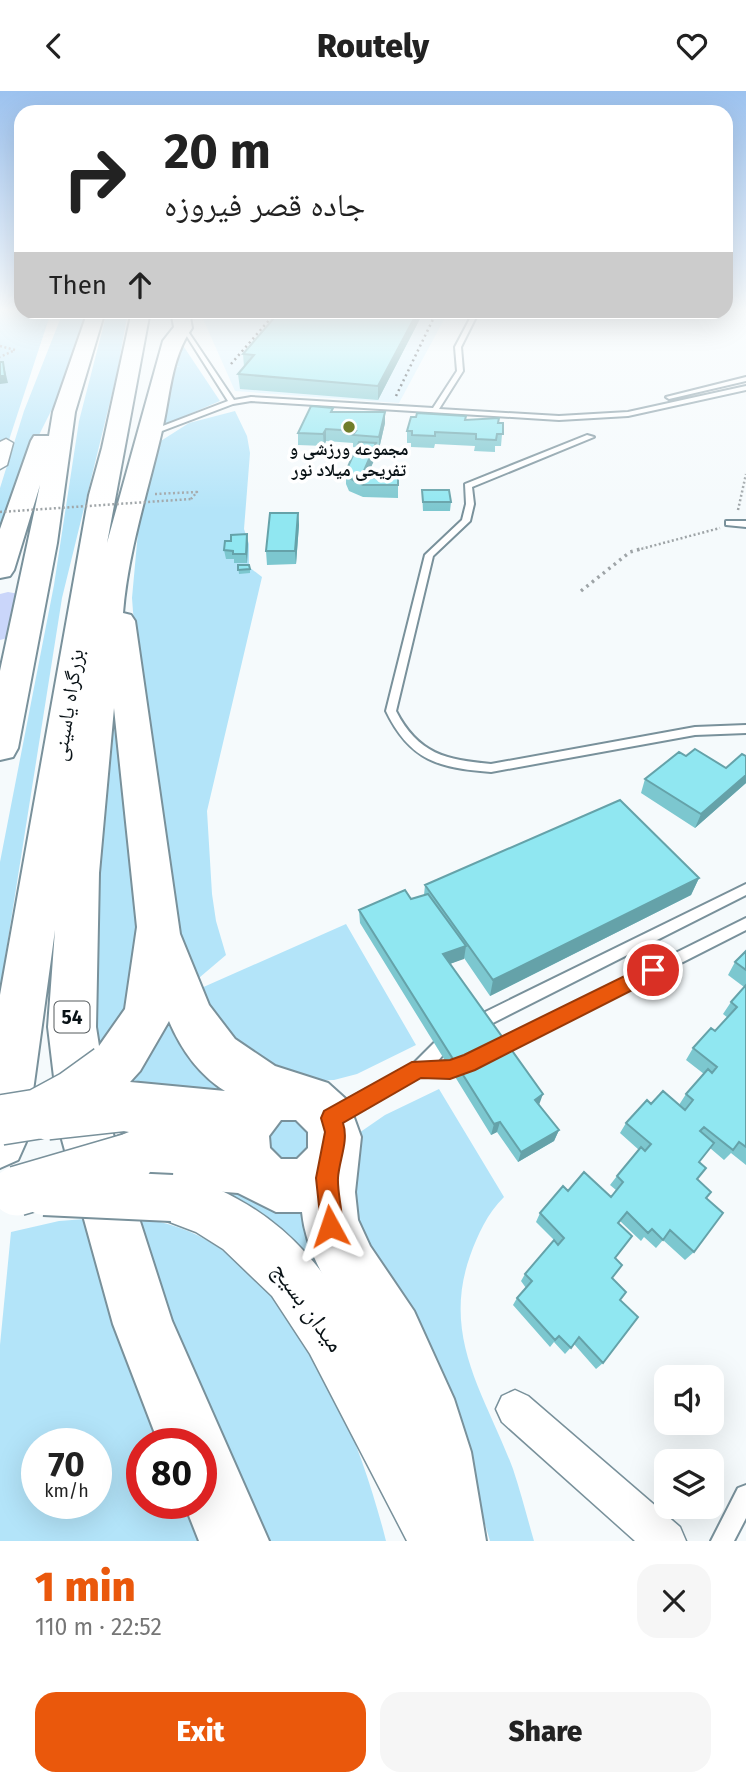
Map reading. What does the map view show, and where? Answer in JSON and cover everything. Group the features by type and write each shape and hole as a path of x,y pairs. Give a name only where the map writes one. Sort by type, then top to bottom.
{"highway":[{"path":"0,748 43,543 64,412 76,377"},
{"name":"بزرگراه یاسینی","path":"11,1119 101,495 114,448 128,377"},
{"path":"114,448 142,396 146,377"},
{"path":"164,377 112,574 130,683 140,792 159,927 180,999 203,1041 228,1064 262,1127 264,1182 279,1187 293,1187 308,1182 330,1139"},
{"path":"0,570 42,439 64,412"},
{"name":"54","path":"112,574 79,873 72,1027 87,1136 143,1324 185,1428"},
{"path":"11,1119 64,1115 114,1088 130,1046 148,1014 159,927"},
{"path":"114,1088 155,1107 262,1127"},
{"path":"6,1196 130,1158 189,1160 262,1127 312,1099 330,1139 327,1178 330,1226 338,1248 405,1357 436,1440 451,1541"},
{"path":"217,1502 234,1541"}],"main road":[{"name":"میدان بسیج","path":"6,1196 172,1198 213,1212 249,1235 282,1266 316,1309 443,1541"}],"street":[{"path":"1,462 6,443"},
{"path":"515,1409 666,1541"}],"lane":[{"path":"216,377 232,402"},
{"path":"435,410 456,377"},
{"path":"435,410 612,409 746,379"},
{"path":"151,432 232,402 275,399 559,418 604,417 746,388"},
{"path":"590,437 468,486 470,504 466,521 429,555 391,711 399,730 414,747 428,755 463,766 491,768 695,731 746,729"},
{"path":"730,523 746,524"},
{"path":"330,1139 419,1069 442,1042 746,889"},
{"path":"419,1069 450,1069 468,1063 746,924"},
{"path":"722,1541 746,1496"}],"path":[{"path":"581,591 619,557 713,532 730,523 744,503 742,483 746,474"},
{"path":"0,512 191,499 197,492 176,493"}],"shaded area":[{"path":"0,377 30,377 9,440 0,444"},
{"path":"38,377 64,377 54,405 31,451 10,520 0,529 0,488"},
{"path":"90,377 116,377 62,598 0,990 0,862 54,585 79,421"},
{"path":"169,377 204,377 220,401 157,428"},
{"path":"229,377 413,377 399,403 235,391"},
{"path":"235,411 247,436 250,453 244,529 249,544 249,567 262,577 207,811 212,894 216,921 226,955 193,983 177,952 139,692 132,598 141,499 156,444 189,423"},
{"path":"115,617 148,973 98,1069 89,1004"},
{"path":"346,924 416,1045 357,1074 334,1080 300,1081 234,1051 199,989"},
{"path":"160,997 257,1091 86,1102"},
{"path":"439,1089 504,1197 484,1225 470,1256 462,1286 461,1314 470,1366 513,1469 534,1541 490,1541 472,1480 338,1177 356,1135 385,1115"},
{"path":"267,1115 310,1118 309,1155 281,1168 256,1133"},
{"path":"181,1178 308,1197 389,1356 268,1221 228,1193"},
{"path":"127,1215 179,1227 208,1241 242,1266 273,1297 324,1373 344,1415 361,1458 386,1541 255,1541 217,1444 217,1428 211,1428"},
{"path":"98,1218 166,1428 126,1428 126,1519 202,1519 211,1541 0,1541 0,1345 11,1232 59,1221"}],"building":[{"path":"269,377 383,377 378,386"},
{"path":"311,406 333,408 331,412 385,412 379,437 353,435 356,431 326,429 323,434 298,433"},
{"path":"417,413 466,416 465,420 499,418 498,423 503,423 503,434 497,434 496,440 476,439 476,434 435,432 435,436 412,435 412,431 407,431 411,417 416,417"},
{"path":"359,442 376,443 363,473 370,478 398,478 398,485 363,485 349,478 346,471"},
{"path":"422,490 449,490 451,502 423,502"},
{"path":"270,513 298,513 295,551 266,551"},
{"path":"247,534 246,554 233,554 233,551 224,550 225,541 231,541 231,535"},
{"path":"238,565 249,565 250,569 238,570"},
{"path":"695,749 726,768 742,754 746,756 746,775 701,814 645,779 679,752 686,756"},
{"path":"620,800 699,878 493,980 425,885"},
{"path":"405,890 411,899 428,894 466,946 443,954 543,1094 535,1100 559,1130 521,1152 500,1122 494,1124 359,910"},
{"path":"746,951 746,970 735,962"},
{"path":"746,985 746,1147 739,1142 733,1150 704,1127 700,1131 714,1143 699,1162 706,1168 697,1179 711,1192 706,1198 723,1213 694,1252 670,1230 663,1240 652,1229 648,1233 627,1212 618,1223 632,1236 615,1258 622,1265 612,1278 626,1292 620,1300 638,1317 603,1363 579,1337 571,1348 559,1336 555,1340 517,1298 532,1281 525,1274 554,1240 558,1245 564,1238 540,1213 563,1186 568,1191 584,1172 611,1197 623,1182 617,1176 641,1147 645,1151 651,1144 626,1123 647,1100 651,1104 663,1091 685,1110 693,1100 686,1094 708,1069 712,1073 717,1067 693,1048 711,1028 715,1031 737,1007 731,1002"}],"waterway":[{"path":"100,381 102,377"},
{"path":"0,630 8,601"}],"railway":[{"path":"396,396 405,377"}],"place":[{"name":"مجموعه ورزشی و تفریحی میلاد نور","path":"349,427"}],"route":[{"path":"330,1226 327,1178 335,1146 331,1118 419,1069 450,1069 468,1063 653,970"}]}
